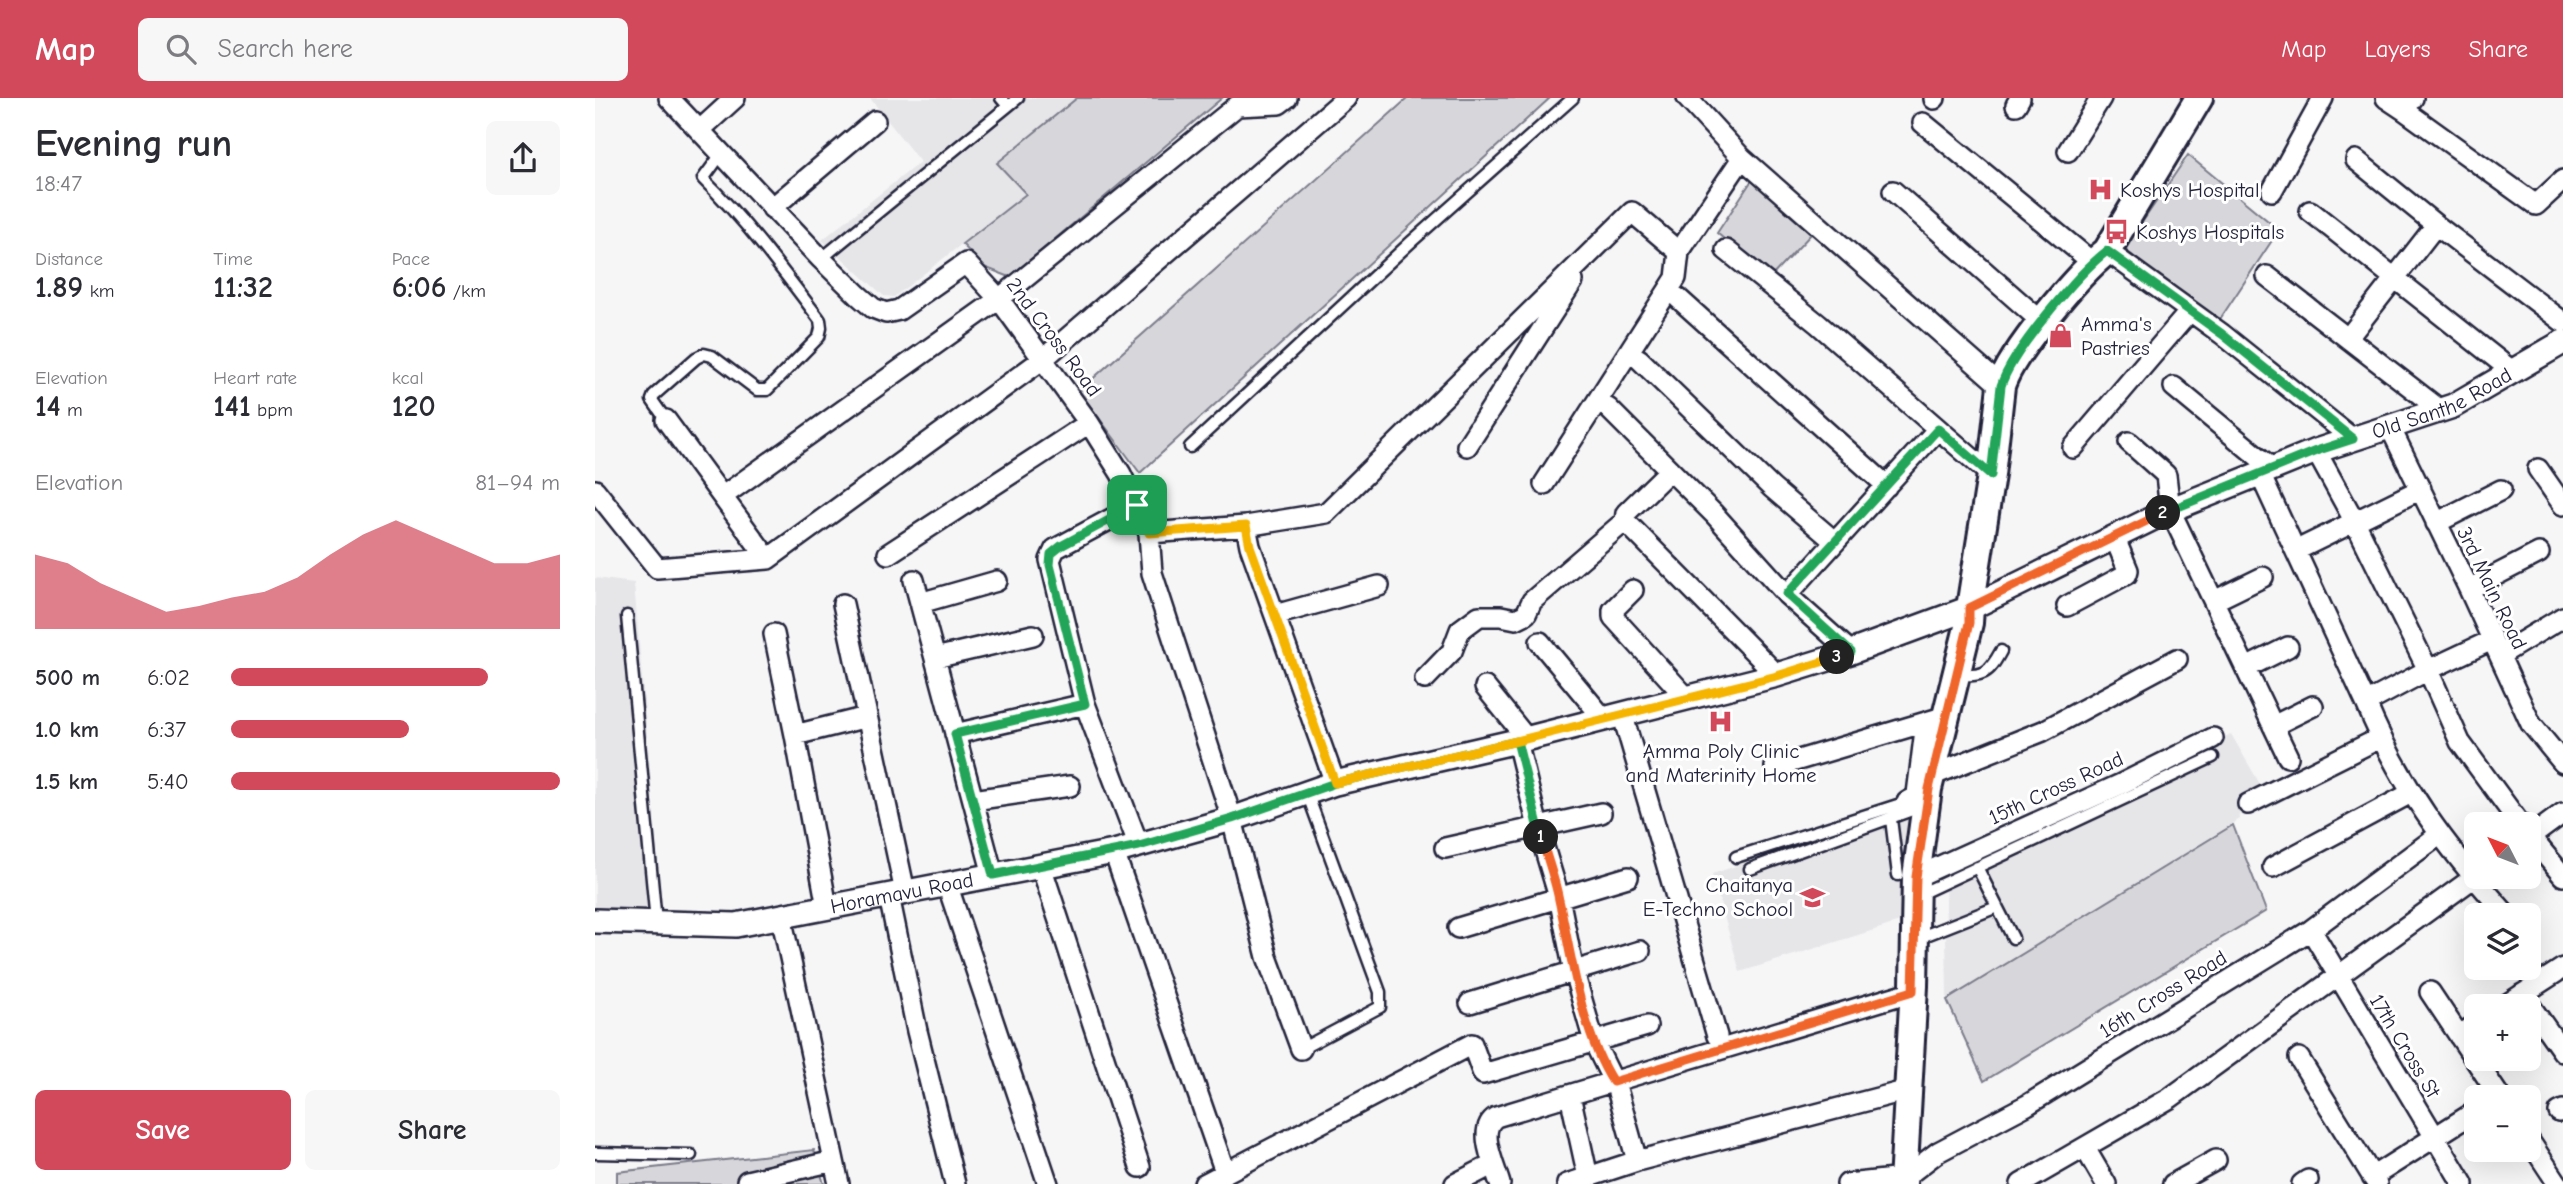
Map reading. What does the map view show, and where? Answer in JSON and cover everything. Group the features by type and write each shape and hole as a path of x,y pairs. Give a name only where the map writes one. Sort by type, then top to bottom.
{"main road":[{"path":"1903,1181 1915,939 1910,882 1917,803 1931,776 1936,719 1956,675 1969,623 2001,386 2005,374 2042,322 2100,256 2199,98"}],"street":[{"name":"2nd Cross Road","path":"669,98 821,260 873,308 886,313 899,310 966,263 999,299 1089,423 1137,505 1149,533 1152,573 1232,819 1267,957 1301,1049"},
{"path":"700,130 735,98"},
{"path":"723,496 999,299 1237,106 1279,104 1287,98"},
{"path":"595,490 657,568 768,559 1043,359 1346,98"},
{"path":"1687,98 1742,158 2001,386"},
{"path":"2069,151 2101,98"},
{"path":"2272,191 2323,98"},
{"path":"2386,98 2408,104 2536,205 2563,180"},
{"path":"772,208 875,121"},
{"path":"1923,123 2100,256 2190,311 2353,439"},
{"path":"1543,484 1676,278 1679,252 1742,158"},
{"path":"2356,160 2563,322"},
{"path":"1892,191 2042,322"},
{"path":"2310,211 2512,371"},
{"path":"1149,533 1246,526 1326,513 1632,212 1679,252"},
{"path":"2348,338 2436,225"},
{"path":"1726,250 1818,324 1991,475"},
{"path":"1467,446 1593,251"},
{"path":"2267,276 2439,410"},
{"path":"1678,298 1887,486"},
{"path":"2073,448 2190,311"},
{"name":"Old Santhe Road","path":"1969,608 2170,510 2316,451 2453,407 2512,371 2561,348"},
{"path":"1639,359 1772,488 1834,541"},
{"path":"2174,387 2267,471 2297,550 2380,737 2411,793 2439,835 2464,864"},
{"path":"1608,408 1714,514 1787,594 1851,652"},
{"path":"666,420 768,559"},
{"path":"888,554 1089,423"},
{"name":"3rd Main Road","path":"2390,427 2531,724 2563,763"},
{"path":"1787,594 1938,429"},
{"path":"2129,442 2166,475 2170,510 2288,757"},
{"path":"2316,451 2355,522 2428,670 2460,742 2511,812"},
{"path":"2538,469 2563,505"},
{"path":"1425,679 1452,651 1460,630 1479,616 1516,619 1526,614 1532,601 1625,521 1626,513 1669,471"},
{"path":"2297,550 2421,489"},
{"path":"2436,523 2501,490"},
{"path":"1137,505 1061,546 1051,554 1050,565 1085,704 1139,846"},
{"path":"1625,521 1777,676"},
{"path":"1246,526 1250,546 1335,783"},
{"path":"2067,606 2127,574 2128,570 2114,536"},
{"path":"2469,589 2539,553"},
{"path":"2214,601 2263,577"},
{"path":"914,580 993,875"},
{"path":"920,603 997,581"},
{"path":"1275,615 1379,586"},
{"path":"1633,590 1613,610 1613,617 1686,698"},
{"path":"843,604 867,717 917,1031 955,1184"},
{"name":"Horamavu Road","path":"595,921 736,925 1114,852 1232,819 1335,783 1522,740 1777,676 1969,608"},
{"path":"2366,703 2428,670 2496,648 2561,622"},
{"path":"774,634 827,907"},
{"path":"935,658 1033,635"},
{"path":"1540,642 1612,716 1717,1035"},
{"path":"2246,668 2288,647"},
{"path":"1931,776 2043,731 2177,659"},
{"path":"1485,687 1522,740 1538,827 1559,897 1574,972 1594,1042 1613,1082 1637,1161"},
{"path":"955,734 1085,704"},
{"path":"2273,726 2313,706"},
{"path":"795,735 867,717"},
{"path":"1776,767 1936,719"},
{"path":"1917,803 1915,798 1936,719"},
{"path":"2248,804 2380,737"},
{"name":"15th Cross Road","path":"1910,882 2119,785 2213,747"},
{"path":"973,800 1070,786"},
{"path":"2273,867 2411,793"},
{"path":"1445,848 1601,813"},
{"path":"2541,826 2563,813"},
{"name":"16th Cross Road","path":"1903,1181 1938,1152 2027,1105 2311,930 2439,835"},
{"path":"2541,850 2563,876"},
{"path":"1114,852 1225,1172"},
{"path":"1041,866 1140,1167"},
{"path":"1458,928 1628,877"},
{"path":"947,884 1048,1184"},
{"path":"2021,1184 2170,1098 2464,885"},
{"path":"2485,889 2497,903"},
{"path":"781,916 839,1184"},
{"name":"17th Cross St","path":"2311,930 2463,1184"},
{"path":"1470,1003 1640,951"},
{"path":"2522,994 2563,968"},
{"path":"1500,1184 1487,1140 1491,1120 1913,991"},
{"path":"2430,992 2491,1085"},
{"path":"2541,1021 2563,1052"},
{"path":"1204,1184 1472,1044 1483,1074 1647,1026"},
{"path":"2459,1035 2464,1032"},
{"path":"2299,1058 2374,1181 2464,1119"},
{"path":"1567,1184 1637,1161 1908,1090"},
{"path":"1570,1095 1588,1177"},
{"path":"2085,1148 2106,1184"},
{"path":"2541,1158 2558,1184"},
{"path":"2173,1184 2216,1160"},
{"path":"747,1181 834,1161"},
{"path":"1455,1184 1484,1170"},
{"path":"1847,1184 1903,1181"}],"lane":[{"path":"821,260 1005,102 1018,98"},
{"path":"1190,447 1411,242 1573,98"},
{"path":"666,420 652,400 654,395 696,358 704,354 712,356 757,390 767,390 819,337 821,328 820,320 772,257 734,210 703,178 722,153"},
{"path":"627,616 656,922"},
{"path":"1956,675 1979,676 1991,670 2001,651"},
{"path":"1891,819 1910,882 1977,867 2213,747"},
{"path":"1301,1049 1380,1007 1380,992 1307,793"},
{"path":"1750,869 1891,819 1917,803"},
{"path":"1736,858 1917,803"},
{"path":"1977,867 2013,938"},
{"path":"1915,939 1997,907"},
{"path":"595,1153 691,1155"}],"shaded area":[{"path":"870,98 1077,98 998,163 1026,194 894,297 884,296 822,240 920,162"},
{"path":"1077,98 1222,98 1010,277 984,267 962,244 1026,194 997,163"},
{"path":"1408,98 1550,98 1140,473 1079,391"},
{"path":"2188,155 2279,230 2218,322 2124,249"},
{"path":"1752,180 1812,233 1770,278 1717,233"},
{"path":"595,578 634,583 662,912 595,910"},
{"path":"2231,734 2260,784 2237,799 2240,819 1947,1000 1945,871"},
{"name":"Chaitanya E-Techno School","path":"1922,803 1903,921 1740,972 1712,874"},
{"path":"2233,825 2266,911 1984,1081 1947,1000"},
{"path":"814,1150 824,1184 617,1184 617,1172"}],"place":[{"name":"Koshys Hospital","path":"2100,190"},
{"name":"Koshys Hospitals","path":"2116,232"},
{"name":"Amma's Pastries","path":"2061,336"},
{"name":"Amma Poly Clinic and Materinity Home","path":"1721,722"},
{"name":"Chaitanya E-Techno School","path":"1813,897"}],"route":[{"path":"1137,505 1055,549 1051,554 1050,565 1085,704 955,734 993,875 1139,846 1232,819 1335,783 1399,768 1517,741 1559,897 1574,972 1594,1042 1613,1082 1913,991 1916,877 1929,789 1969,623 1969,608 2170,510 2316,451 2353,439 2222,334 2107,251 2092,262 2042,322 2005,374 2001,386 1991,475 1938,429 1787,594 1851,652 1777,676 1335,783 1250,546 1246,526 1149,533 1137,505"}]}
